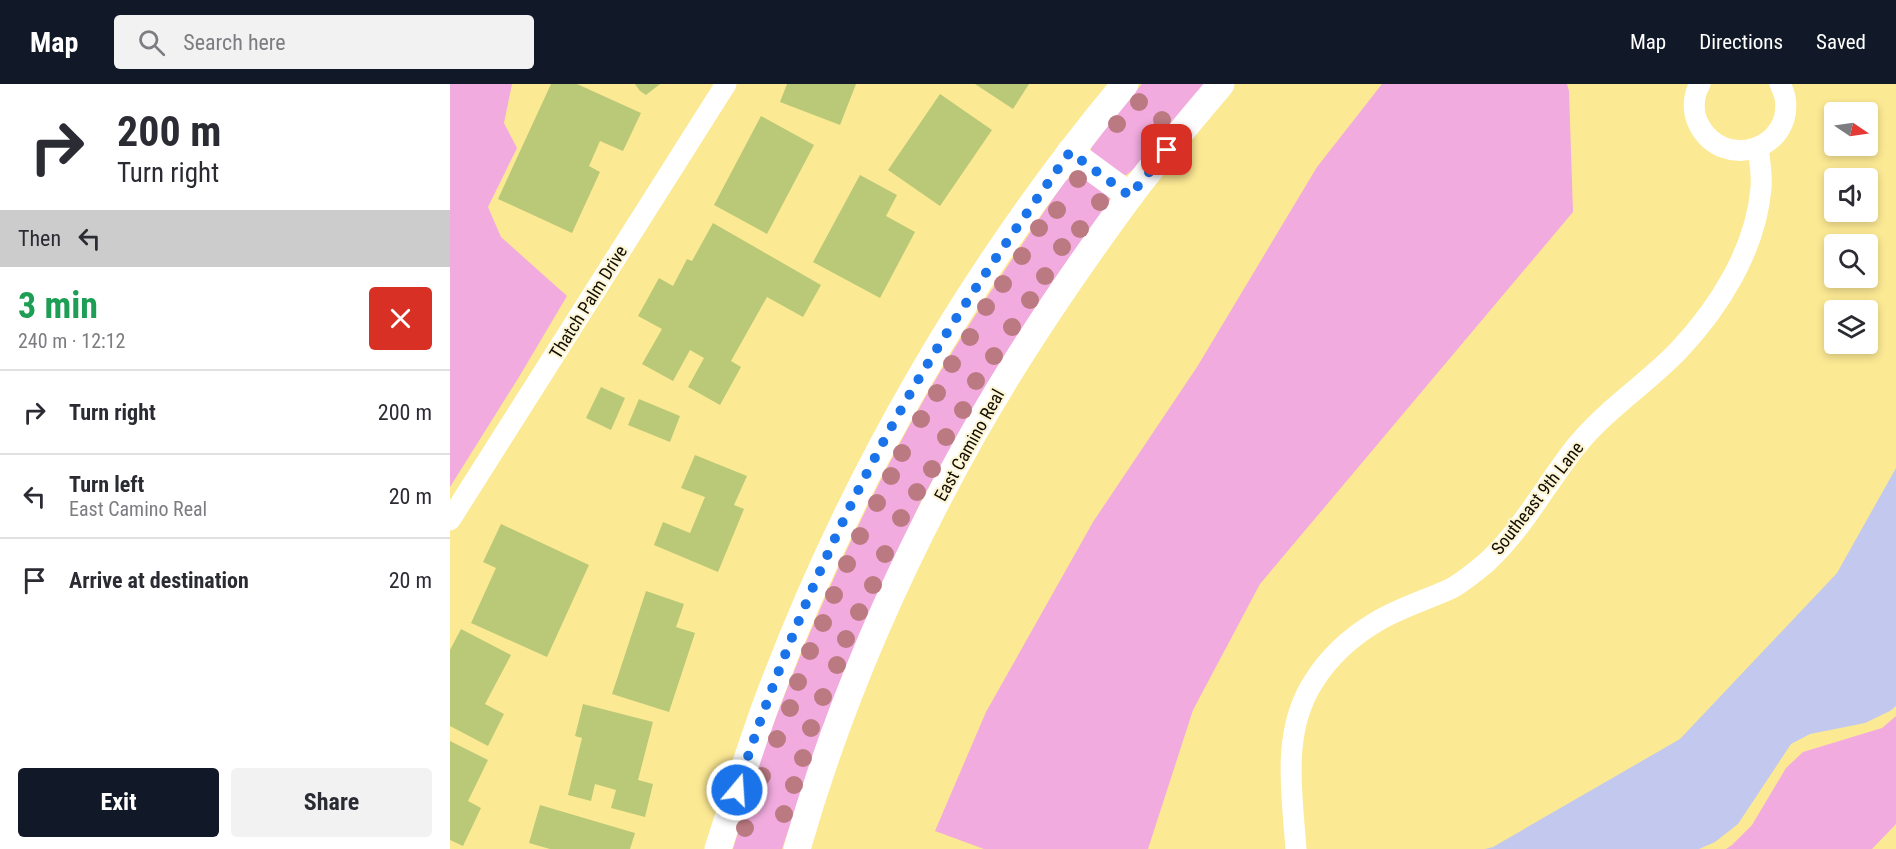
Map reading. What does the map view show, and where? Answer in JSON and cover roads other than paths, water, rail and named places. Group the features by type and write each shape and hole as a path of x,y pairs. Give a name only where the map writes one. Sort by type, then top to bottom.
{"street":[{"name":"Thatch Palm Drive","path":"450,520 726,84"},
{"path":"718,849 767,702 798,624 858,493 921,376 992,263 1070,152 1125,84"},
{"name":"East Camino Real","path":"797,849 847,700 902,572 972,435 1056,302 1130,196 1221,84"},
{"path":"1700,84 1696,90 1694,105 1696,120 1703,134 1714,144 1728,150 1743,152 1758,148 1770,140 1780,128 1785,113 1785,98 1780,84"},
{"name":"Southeast 9th Lane","path":"1296,849 1291,765 1293,734 1301,705 1314,681 1353,637 1377,621 1453,588 1487,562 1518,527 1579,443 1608,412 1677,352 1704,320 1743,255 1755,220 1761,189 1758,148"},
{"path":"1070,152 1130,196"}],"water":[{"path":"1896,468 1896,706 1865,723 1810,734 1791,744 1738,824 1715,842 1699,849 1485,849 1493,847 1680,739 1837,573"}]}
